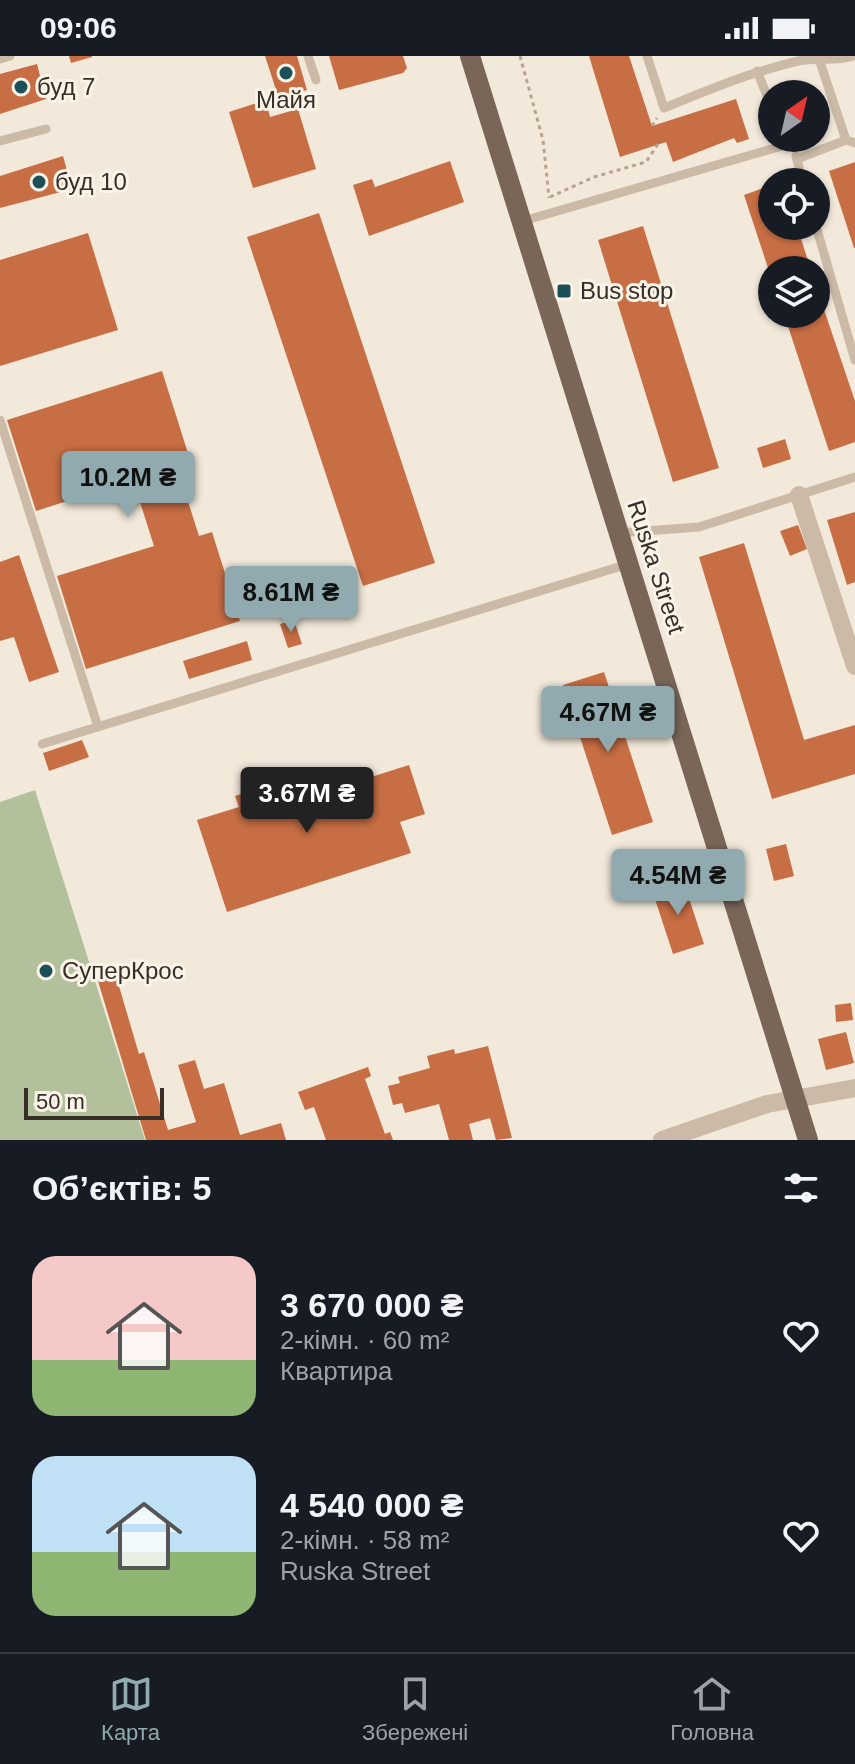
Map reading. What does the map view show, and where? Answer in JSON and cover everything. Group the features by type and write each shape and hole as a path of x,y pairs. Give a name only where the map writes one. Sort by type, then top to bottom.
{"main road":[{"name":"Ruska Street","path":"470,56 797,1096 808,1140"}],"street":[{"path":"799,495 855,666"},
{"path":"662,1140 797,1096 855,1088"}],"lane":[{"path":"0,59 10,56"},
{"path":"308,56 316,80"},
{"path":"647,56 664,108 757,71 818,56 847,57"},
{"path":"797,159 851,141 818,56"},
{"path":"757,71 761,80"},
{"path":"0,141 46,129"},
{"path":"519,218 758,149"},
{"path":"795,152 799,168"},
{"path":"820,240 855,360"},
{"path":"0,420 98,727"},
{"path":"618,533 699,527 855,477"},
{"path":"42,744 628,564"}],"path":[{"path":"520,56 543,140 549,198"},
{"path":"519,218 549,198 594,177 646,162 658,144"}],"green space":[{"name":"СуперКрос","path":"35,790 145,1140 0,1140 0,802"}],"building":[{"path":"69,56 92,56 92,57 71,63"},
{"name":"Майя","path":"265,56 297,56 307,90 279,99"},
{"path":"329,56 403,56 407,68 403,73 339,90"},
{"path":"589,56 629,56 652,126 736,99 749,139 737,143 734,138 673,162 666,142 620,157"},
{"name":"буд 7","path":"37,64 46,99 0,114 0,74"},
{"path":"266,100 270,117 298,109 316,169 253,188 229,112"},
{"name":"буд 10","path":"63,156 72,189 0,208 0,176"},
{"path":"450,161 464,202 369,236 353,185 372,179 375,187"},
{"path":"855,162 855,248 830,174 830,171"},
{"path":"758,190 758,238 744,195"},
{"path":"319,213 435,563 363,586 247,237"},
{"path":"643,226 719,468 673,482 598,240"},
{"path":"88,233 118,330 0,366 0,260"},
{"path":"759,240 801,240 807,256 764,256"},
{"path":"830,327 855,401 855,442 829,451 789,328"},
{"path":"162,371 192,466 178,470 199,536 212,532 240,621 86,669 57,576 154,546 133,480 36,511 7,420"},
{"path":"785,439 791,459 763,468 757,448"},
{"path":"855,512 855,582 847,585 827,520"},
{"path":"798,525 807,549 790,556 780,531"},
{"path":"744,543 804,740 855,725 855,774 772,799 699,557"},
{"path":"19,555 59,672 29,682 14,637 0,641 0,562"},
{"path":"294,620 302,644 288,648 280,624"},
{"path":"247,641 252,660 189,679 183,661"},
{"path":"604,672 653,822 612,835 563,685"},
{"path":"82,740 89,757 49,771 43,753"},
{"path":"409,765 425,814 400,822 411,853 227,912 197,820 239,807 235,796 301,775 308,797"},
{"path":"786,844 794,876 774,881 766,849"},
{"path":"683,880 704,944 673,954 652,890"},
{"path":"116,976 139,1054 144,1052 168,1130 196,1122 178,1065 195,1060 204,1089 224,1083 240,1135 281,1123 286,1140 146,1140 98,981"},
{"path":"851,1003 853,1020 836,1022 835,1005"},
{"path":"846,1032 854,1063 826,1070 818,1039"},
{"path":"488,1046 512,1138 496,1140 490,1118 469,1124 473,1140 449,1140 439,1104 405,1113 402,1103 393,1105 388,1086 400,1083 398,1077 430,1068 427,1056 454,1049 455,1054"},
{"path":"368,1067 371,1076 365,1079 385,1134 390,1132 393,1140 326,1140 314,1107 305,1110 298,1092"}],"place":[{"name":"Майя","path":"286,73"},
{"name":"буд 7","path":"21,87"},
{"name":"буд 10","path":"39,182"},
{"name":"Bus stop","path":"564,291"},
{"name":"СуперКрос","path":"46,971"}]}
